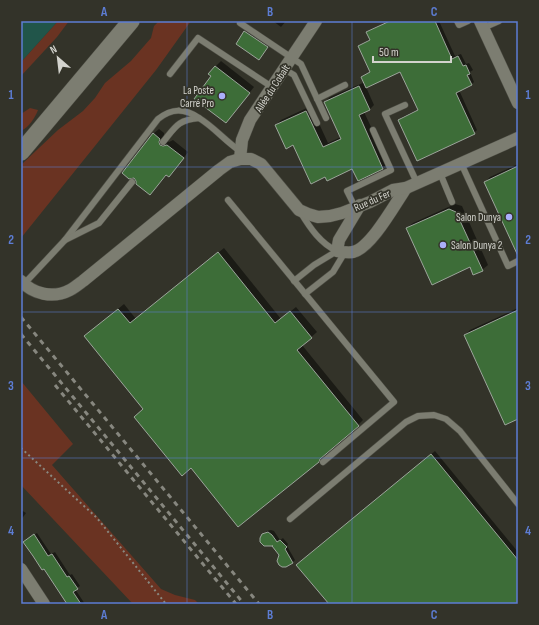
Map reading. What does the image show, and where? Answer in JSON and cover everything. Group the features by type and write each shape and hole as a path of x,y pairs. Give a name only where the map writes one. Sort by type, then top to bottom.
{"main road":[{"path":"21,152 131,21"}],"street":[{"name":"Allée du Cobalt","path":"240,155 242,140 250,120 315,21"},
{"path":"481,24 517,98"},
{"name":"Rue du Fer","path":"299,210 318,217 330,216 370,202 393,190 406,188 518,138"},
{"path":"23,282 36,292 55,295 69,290 83,281 219,170 240,155 261,164 299,210"},
{"path":"357,206 339,240 341,252 353,252 367,243 406,188"},
{"path":"21,569 25,586 44,604"}],"lane":[{"path":"457,21 459,25 468,21"},
{"path":"481,24 498,21"},
{"path":"240,23 301,64 326,118"},
{"path":"170,74 198,38 272,87"},
{"path":"284,69 294,75 317,123"},
{"path":"317,99 345,85"},
{"path":"405,105 385,114 417,183"},
{"path":"23,282 65,240 158,119 165,114 173,111 190,112 210,124 240,155"},
{"path":"163,142 178,124 198,118"},
{"path":"357,206 347,191 391,170 372,130"},
{"path":"461,163 508,266 518,261"},
{"path":"440,173 452,202"},
{"path":"65,240 99,223 132,182"},
{"path":"228,200 394,402 323,462"},
{"path":"299,210 306,222 321,241 329,248 341,252"},
{"path":"294,281 314,265 341,252"},
{"path":"305,294 334,272 341,252"},
{"path":"290,519 406,422 418,416 434,415 440,417 460,431 518,504"}],"path":[{"path":"21,448 97,518 166,604"}],"shaded area":[{"path":"58,21 69,21 57,37 21,76 21,62"},
{"path":"159,21 191,21 156,70 21,238 21,165 58,130 83,111 95,98 105,83 131,61 151,38 154,26"},
{"path":"30,108 38,110 27,127 21,131 21,114"},
{"path":"21,381 73,444 52,465 161,589 175,595 195,600 199,604 133,604 21,485"}],"water":[{"path":"21,21 58,21 21,62"}],"building":[{"path":"390,21 435,21 452,59 458,56 463,66 466,65 470,74 467,75 472,85 456,93 475,134 417,161 398,120 418,110 400,72 366,88 361,77 370,72 358,46 370,40 366,32"},
{"path":"244,31 268,47 259,60 236,44"},
{"name":"La Poste Carré Pro","path":"215,66 250,93 226,123 194,99 211,76 208,74"},
{"path":"359,86 370,110 359,115 383,169 358,181 352,169 327,181 325,177 311,184 293,145 286,149 275,125 306,111 323,147 341,139 324,102"},
{"path":"153,133 160,139 160,145 167,145 184,158 169,177 166,175 150,195 136,184 134,178 129,179 122,173"},
{"name":"Salon Dunya","path":"518,166 518,256 484,182"},
{"name":"Salon Dunya 2","path":"449,209 456,212 483,271 473,275 470,267 432,285 406,228"},
{"path":"218,252 275,323 290,311 312,338 297,350 359,426 320,459 319,462 238,527 191,468 182,476 134,417 143,409 84,336 118,309 130,323"},
{"path":"518,310 518,419 505,425 464,335"},
{"path":"431,454 518,560 518,604 329,604 296,565"},
{"path":"268,532 277,542 280,540 287,547 285,549 293,563 286,567 282,567 277,561 279,555 272,546 264,546 260,542 262,534"},
{"path":"34,534 48,556 52,554 67,577 69,576 78,589 73,592 81,604 67,604 44,569 42,570 23,542"}],"railway":[{"path":"21,317 259,604"},
{"path":"21,334 244,604"},
{"path":"55,385 236,604"}],"place":[{"name":"La Poste Carré Pro","path":"222,96"},
{"name":"Salon Dunya","path":"509,217"},
{"name":"Salon Dunya 2","path":"443,245"}]}
